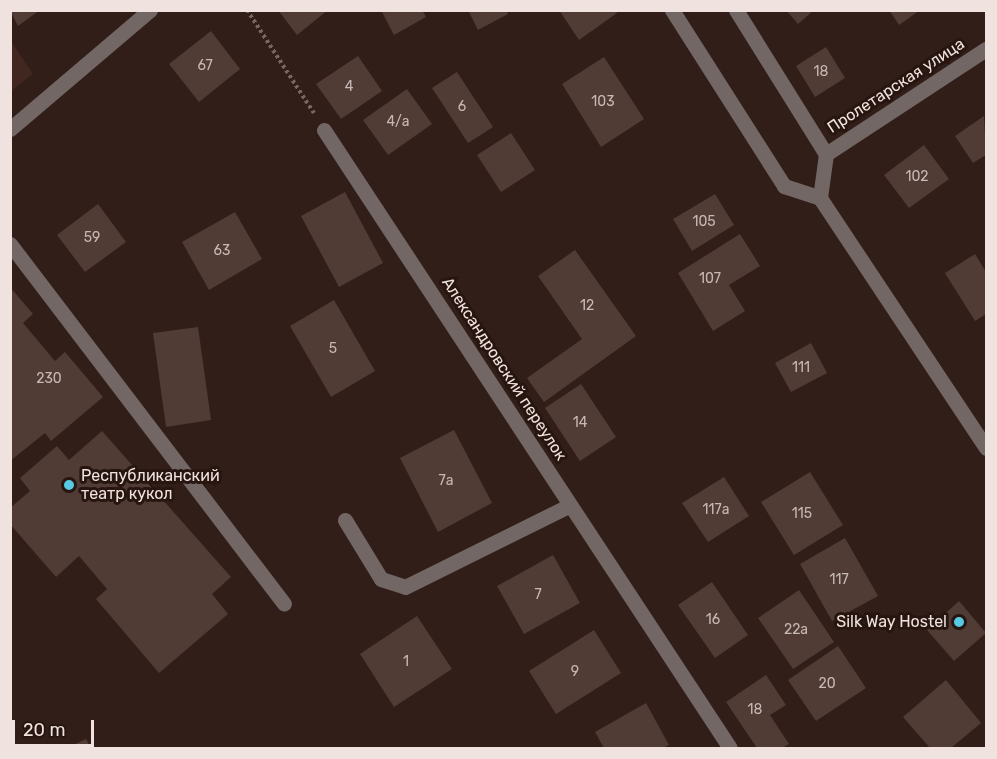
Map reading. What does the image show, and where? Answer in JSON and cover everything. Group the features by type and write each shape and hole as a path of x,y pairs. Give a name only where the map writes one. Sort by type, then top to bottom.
{"street":[{"path":"10,129 150,10"},
{"path":"672,10 784,186 820,198 987,448"},
{"path":"736,10 826,154 820,198"},
{"name":"Пролетарская улица","path":"826,154 987,49"},
{"name":"Александровский переулок","path":"324,130 730,748"},
{"path":"10,244 284,604"},
{"path":"345,520 381,579 405,587 570,505"}],"path":[{"path":"247,10 324,130"}],"shaded area":[{"path":"11,41 33,74 10,91"}],"building":[{"path":"10,10 40,10 18,26"},
{"path":"278,10 328,10 297,35"},
{"path":"381,10 422,10 426,17 394,35"},
{"path":"468,10 506,10 508,14 478,30"},
{"path":"559,10 616,10 617,13 579,40"},
{"path":"786,10 814,10 798,24"},
{"path":"889,10 920,10 899,25"},
{"path":"211,31 240,69 199,102 169,64"},
{"path":"826,47 845,78 815,97 796,66"},
{"path":"358,56 382,91 341,119 316,84"},
{"path":"604,57 644,119 601,147 562,84"},
{"path":"457,72 493,127 468,143 432,88"},
{"path":"407,89 432,124 388,155 363,120"},
{"path":"984,116 986,155 973,163 955,136"},
{"path":"511,133 535,170 501,192 477,155"},
{"path":"924,145 949,179 909,208 884,175"},
{"path":"345,192 383,263 339,287 301,216"},
{"path":"715,194 734,225 692,251 673,219"},
{"path":"98,204 126,242 85,272 57,235"},
{"path":"235,212 262,259 209,290 182,242"},
{"path":"740,234 760,266 729,285 745,311 713,331 678,273"},
{"path":"575,250 636,336 544,402 527,378 582,339 538,276"},
{"path":"975,254 986,272 986,314 975,321 945,273"},
{"path":"10,287 33,314 23,323 55,361 65,352 103,397 51,441 45,433 10,461"},
{"path":"334,300 375,371 331,397 290,326"},
{"path":"198,327 211,420 166,427 153,333"},
{"path":"811,343 827,373 791,392 775,363"},
{"path":"581,384 616,437 580,461 545,408"},
{"path":"454,430 492,503 438,532 400,458"},
{"path":"102,431 231,577 212,594 228,614 159,673 96,599 107,589 79,556 56,577 10,524 10,508 30,491 20,478 57,446 69,460"},
{"path":"810,472 843,525 794,555 761,502"},
{"path":"724,477 749,516 708,542 682,503"},
{"path":"845,538 878,596 832,621 800,564"},
{"path":"553,555 580,603 524,634 497,586"},
{"path":"712,582 748,635 715,658 678,605"},
{"path":"799,590 834,642 793,669 758,618"},
{"path":"959,601 986,633 954,661 927,630"},
{"path":"417,616 452,669 394,707 360,654"},
{"path":"594,630 621,673 556,714 529,671"},
{"path":"838,646 866,688 816,721 788,680"},
{"path":"766,675 786,705 770,715 789,744 782,748 757,748 726,702"},
{"path":"946,680 981,723 951,748 930,748 903,717"},
{"path":"646,703 669,745 662,748 604,748 595,732"},
{"path":"86,739 91,748 67,748"}],"place":[{"name":"Республиканский театр кукол","path":"69,485"},
{"name":"Silk Way Hostel","path":"959,622"}]}
